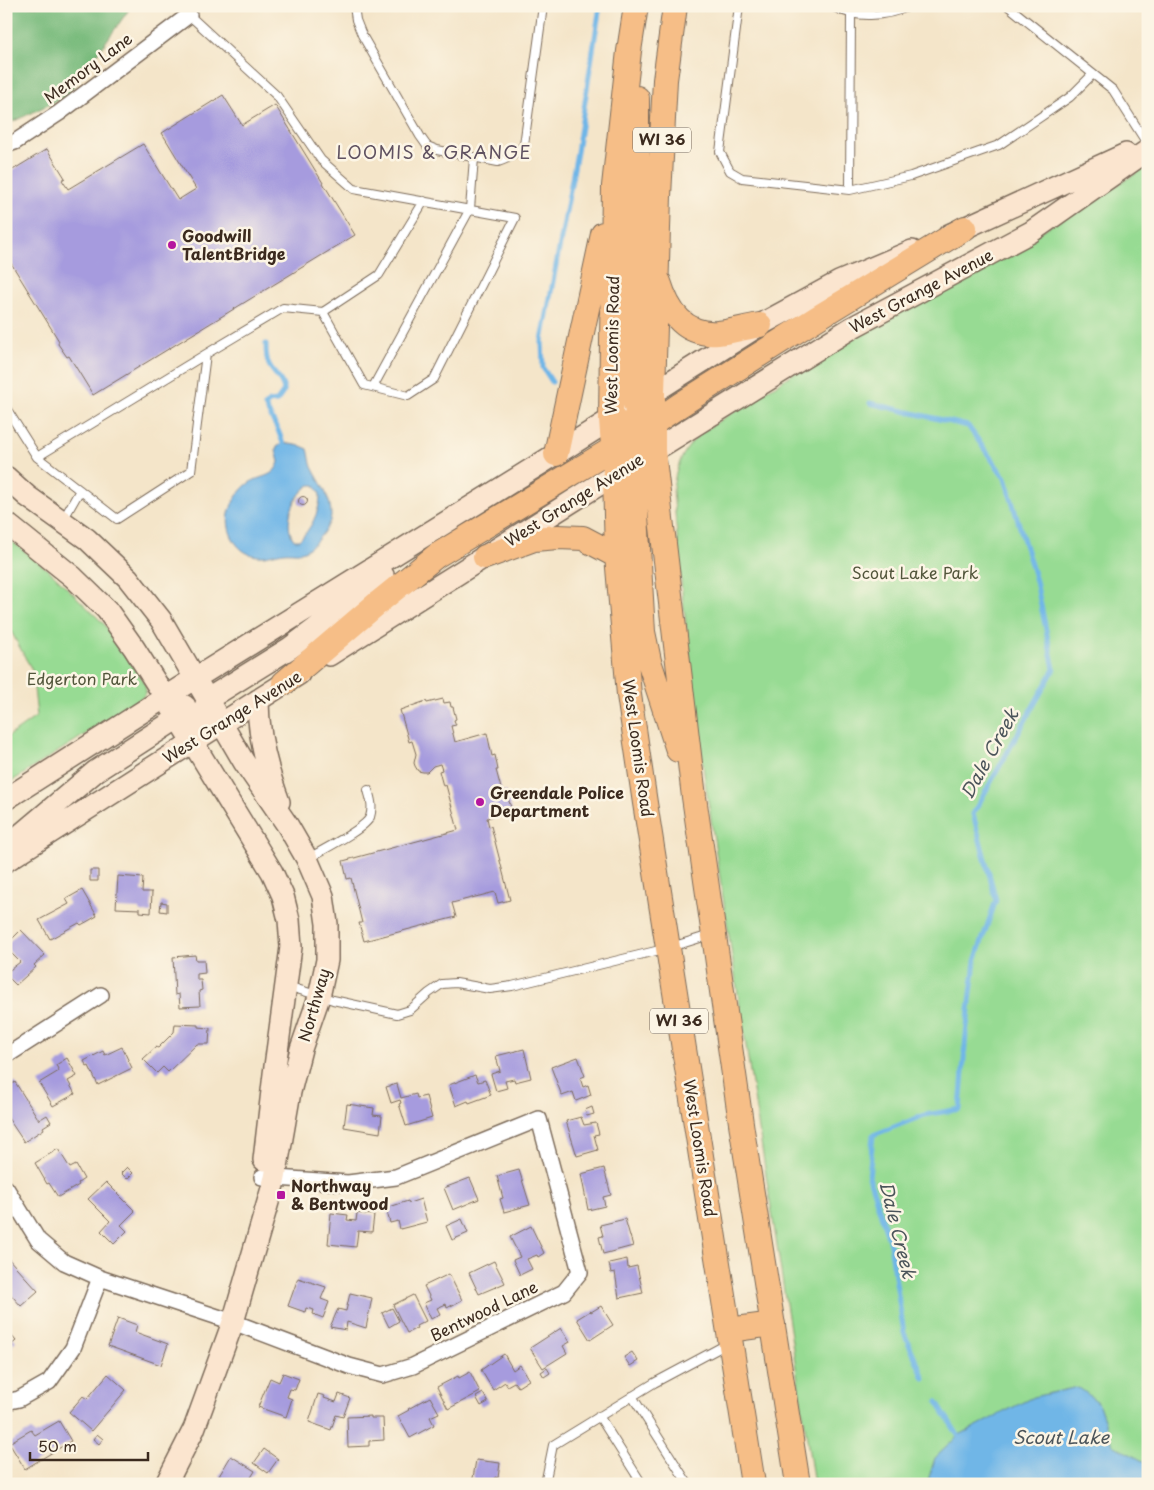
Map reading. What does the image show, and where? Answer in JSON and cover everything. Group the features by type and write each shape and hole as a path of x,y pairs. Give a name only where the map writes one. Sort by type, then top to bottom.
{"main road":[{"name":"West Loomis Road","path":"675,6 665,80 656,274 616,556 629,695 753,1484"},
{"name":"West Loomis Road","path":"635,15 629,51 614,186 634,434 694,796 742,1130 798,1484"},
{"path":"635,15 637,180 631,379 643,632 649,661 694,796"},
{"path":"556,454 584,317 614,186"},
{"path":"284,683 436,556 658,420 680,404 817,318 965,228"},
{"path":"656,274 670,309 681,322 696,331 717,333 760,325"},
{"path":"485,557 534,539 558,537 583,538 616,556"},
{"path":"730,1336 773,1324"}],"street":[{"name":"Memory Lane","path":"6,145 15,142 59,113 191,11"},
{"name":"West Grange Avenue","path":"6,799 165,697 556,454 634,434 853,327 1031,232 1147,146"},
{"name":"West Grange Avenue","path":"6,861 192,741 485,557 634,434 760,325 839,282 1147,146"},
{"name":"Northway","path":"6,478 27,496 88,539 128,578 161,620 244,762 288,826 307,859 323,896 327,924 327,960 319,997 301,1049 268,1177 254,1250 233,1322 194,1429 166,1484"},
{"name":"Northway","path":"6,523 73,577 107,610 134,648 178,718 272,872 283,896 289,920 291,947 268,1177"},
{"path":"192,741 208,699 290,648 384,575 442,525"},
{"path":"6,847 96,771 178,718 196,678"},
{"path":"258,700 260,727 272,784 288,826"},
{"path":"6,1056 101,994"},
{"name":"Bentwood Lane","path":"6,1188 38,1240 64,1262 100,1278 233,1322 349,1366 383,1375 413,1366 564,1292 580,1272 539,1118 396,1177 348,1183 268,1177"},
{"path":"6,1402 19,1399 48,1382 73,1348 100,1278"}],"lane":[{"path":"354,6 356,20 362,35 427,146 436,150 498,162 517,154 524,145 543,6"},
{"path":"739,6 720,152 730,171 742,178 850,190 911,176 999,145 1070,97 1093,74"},
{"path":"832,6 842,11 866,15 884,15 910,6"},
{"path":"1008,6 1113,90 1147,146"},
{"path":"191,11 277,96 321,160 354,189 515,218 434,379 408,396 364,385 323,312"},
{"path":"850,190 851,13"},
{"path":"373,387 470,209 474,158"},
{"path":"36,457 283,308 323,312 379,275 424,201"},
{"path":"6,408 36,457 117,519 191,471 206,354"},
{"path":"62,521 80,490"},
{"path":"307,859 360,828 369,819 372,804 368,790"},
{"path":"286,986 319,997 397,1014 410,1010 442,984 456,983 490,989 512,986 668,948 714,934"},
{"path":"546,1484 553,1445 730,1336"},
{"path":"632,1396 688,1484"},
{"path":"600,1416 642,1484"}],"green space":[{"path":"6,6 128,6 128,11 67,96 6,125"},
{"name":"Scout Lake Park","path":"1148,166 1148,1484 814,1484 705,781 682,592 673,490 676,473 685,451 702,432 813,361 1064,218"},
{"name":"Edgerton Park","path":"6,537 52,573 104,624 145,684 146,692 142,698 6,785 6,738 37,716 32,670 6,622"}],"water":[{"path":"283,443 308,449 312,467 328,497 331,517 322,535 310,548 304,551 261,556 251,555 244,552 234,541 229,528 229,514 234,501 246,486 254,480 270,474 277,467 279,462 277,447","holes":["310,485 315,485 320,496 316,514 303,536 299,540 294,540 289,526 295,502 304,489"]},
{"name":"Scout Lake","path":"1078,1387 1098,1402 1113,1445 1148,1463 1148,1484 927,1484 935,1458 959,1435 1033,1397"}],"building":[{"name":"Goodwill TalentBridge","path":"223,95 242,125 275,105 355,235 93,395 69,356 67,357 58,344 59,341 6,255 6,174 47,149 65,178 62,180 68,189 143,144 178,200 196,189 162,133"},
{"path":"303,496 308,501 303,506 298,501"},
{"path":"443,699 444,703 450,702 451,707 453,707 456,725 451,726 455,742 487,733 492,756 495,755 498,770 496,770 502,792 506,791 512,811 487,818 489,827 491,826 510,900 498,903 495,892 452,903 456,917 364,941 359,923 362,923 351,878 347,879 343,861 458,830 446,785 443,786 439,771 442,770 440,764 433,766 427,772 418,771 414,763 416,754 412,741 409,742 400,710 426,701 427,703"},
{"path":"90,870 98,870 98,881 90,881"},
{"path":"118,876 143,878 142,892 152,892 151,913 140,912 140,909 116,908"},
{"path":"82,890 97,916 81,925 79,923 50,939 39,920 69,904 66,899"},
{"path":"161,902 167,903 167,912 160,911"},
{"path":"21,930 45,955 34,965 36,967 16,985 6,973 20,962 6,948 6,945"},
{"path":"195,955 196,960 204,960 205,973 197,974 197,980 201,980 202,990 199,991 200,1006 180,1007 179,994 175,995 173,957"},
{"path":"175,1024 198,1025 198,1027 210,1028 209,1044 197,1044 168,1072 163,1067 157,1073 143,1059 156,1047 158,1048 174,1032"},
{"path":"122,1047 132,1068 98,1085 89,1066 87,1067 84,1061 103,1051 105,1055"},
{"path":"524,1049 531,1078 515,1082 514,1079 505,1081 507,1088 496,1091 491,1074 500,1071 496,1056"},
{"path":"578,1057 585,1076 580,1078 583,1087 588,1085 591,1095 576,1101 573,1092 562,1096 551,1067"},
{"path":"67,1058 77,1076 68,1081 75,1094 53,1106 39,1083 59,1071 56,1065"},
{"path":"475,1075 478,1082 485,1080 491,1095 456,1106 449,1085"},
{"path":"15,1082 39,1120 47,1115 51,1122 24,1142 6,1115 6,1088"},
{"path":"397,1084 401,1098 416,1094 417,1098 426,1096 432,1118 406,1126 399,1104 401,1103 400,1100 391,1103 386,1087"},
{"path":"347,1104 374,1108 373,1115 382,1116 380,1133 344,1127"},
{"path":"592,1107 594,1114 587,1116 585,1110"},
{"path":"581,1117 584,1125 596,1123 599,1134 594,1135 598,1150 577,1156 566,1121"},
{"path":"58,1149 70,1168 76,1165 84,1179 78,1183 79,1185 58,1197 49,1183 47,1184 35,1163"},
{"path":"127,1167 133,1173 127,1179 121,1173"},
{"path":"604,1168 611,1195 603,1197 605,1206 588,1210 581,1174"},
{"path":"519,1170 530,1205 504,1212 500,1199 503,1198 497,1176"},
{"path":"470,1178 479,1199 453,1210 444,1188"},
{"path":"106,1182 135,1211 121,1225 127,1231 114,1244 101,1231 110,1221 88,1199"},
{"path":"421,1199 427,1222 400,1229 398,1221 390,1223 386,1208"},
{"path":"331,1213 348,1215 347,1220 356,1221 357,1213 374,1215 372,1232 358,1231 356,1247 328,1244"},
{"path":"462,1219 468,1233 452,1240 446,1226"},
{"path":"625,1219 633,1246 603,1254 599,1237 603,1236 600,1225"},
{"path":"531,1226 544,1253 538,1257 537,1255 527,1259 532,1269 520,1275 513,1260 520,1257 510,1237"},
{"path":"6,1256 38,1291 21,1306 6,1289"},
{"path":"627,1259 628,1268 637,1266 643,1293 619,1298 615,1272 611,1273 609,1263"},
{"path":"494,1261 505,1283 479,1294 469,1273"},
{"path":"449,1274 462,1300 447,1308 446,1304 437,1308 440,1314 431,1319 424,1303 431,1300 424,1286"},
{"path":"298,1278 326,1287 321,1299 329,1302 323,1318 313,1314 314,1310 306,1308 305,1312 288,1306"},
{"path":"350,1293 372,1298 366,1328 347,1322 346,1330 330,1327 338,1309 346,1311"},
{"path":"413,1295 426,1321 407,1333 393,1305"},
{"path":"601,1306 613,1325 590,1340 577,1319"},
{"path":"392,1308 399,1321 389,1327 382,1313"},
{"path":"118,1318 137,1325 135,1332 168,1344 161,1365 108,1346"},
{"path":"561,1328 570,1342 563,1346 567,1353 543,1368 530,1348"},
{"path":"6,1329 16,1341 6,1352"},
{"path":"632,1352 638,1361 630,1366 624,1357"},
{"path":"504,1354 513,1370 520,1365 529,1380 518,1387 514,1382 507,1386 505,1382 493,1390 481,1370"},
{"path":"547,1368 550,1373 544,1377 541,1372"},
{"path":"470,1372 480,1392 448,1409 437,1387"},
{"path":"283,1373 299,1379 295,1390 290,1389 287,1397 292,1399 286,1417 258,1407 270,1378 279,1382"},
{"path":"108,1374 126,1390 91,1431 69,1412 83,1396 87,1399"},
{"path":"483,1393 488,1402 481,1406 476,1397"},
{"path":"318,1394 336,1402 339,1394 350,1398 343,1417 336,1415 331,1430 309,1422"},
{"path":"430,1397 439,1413 430,1417 434,1425 410,1438 398,1416"},
{"path":"371,1416 371,1418 383,1418 384,1440 369,1441 369,1446 348,1447 347,1417"},
{"path":"59,1421 71,1441 25,1469 9,1443 31,1430 35,1435"},
{"path":"97,1434 103,1439 99,1444 93,1439"},
{"path":"264,1449 278,1459 268,1473 254,1463"},
{"path":"231,1456 255,1471 247,1484 228,1484 229,1482 219,1476"},
{"path":"476,1460 500,1463 498,1478 495,1477 494,1484 472,1484"}],"waterway":[{"path":"552,382 543,368 542,341 577,152 600,6"},
{"path":"266,344 268,363 282,383 284,391 277,401 269,402 265,406 283,443"},
{"name":"Dale Creek","path":"870,403 968,426 1005,478 1036,581 1054,669 973,814 996,900 975,961 966,1034 960,1109 925,1115 873,1135 869,1177 890,1244 904,1333 924,1378"},
{"name":"Dale Creek","path":"937,1402 961,1440"}],"place":[{"name":"Goodwill TalentBridge","path":"172,245"},
{"name":"Greendale Police Department","path":"480,802"},
{"name":"Northway & Bentwood","path":"281,1195"}],"district":[{"name":"LOOMIS & GRANGE","path":"434,153"}]}
